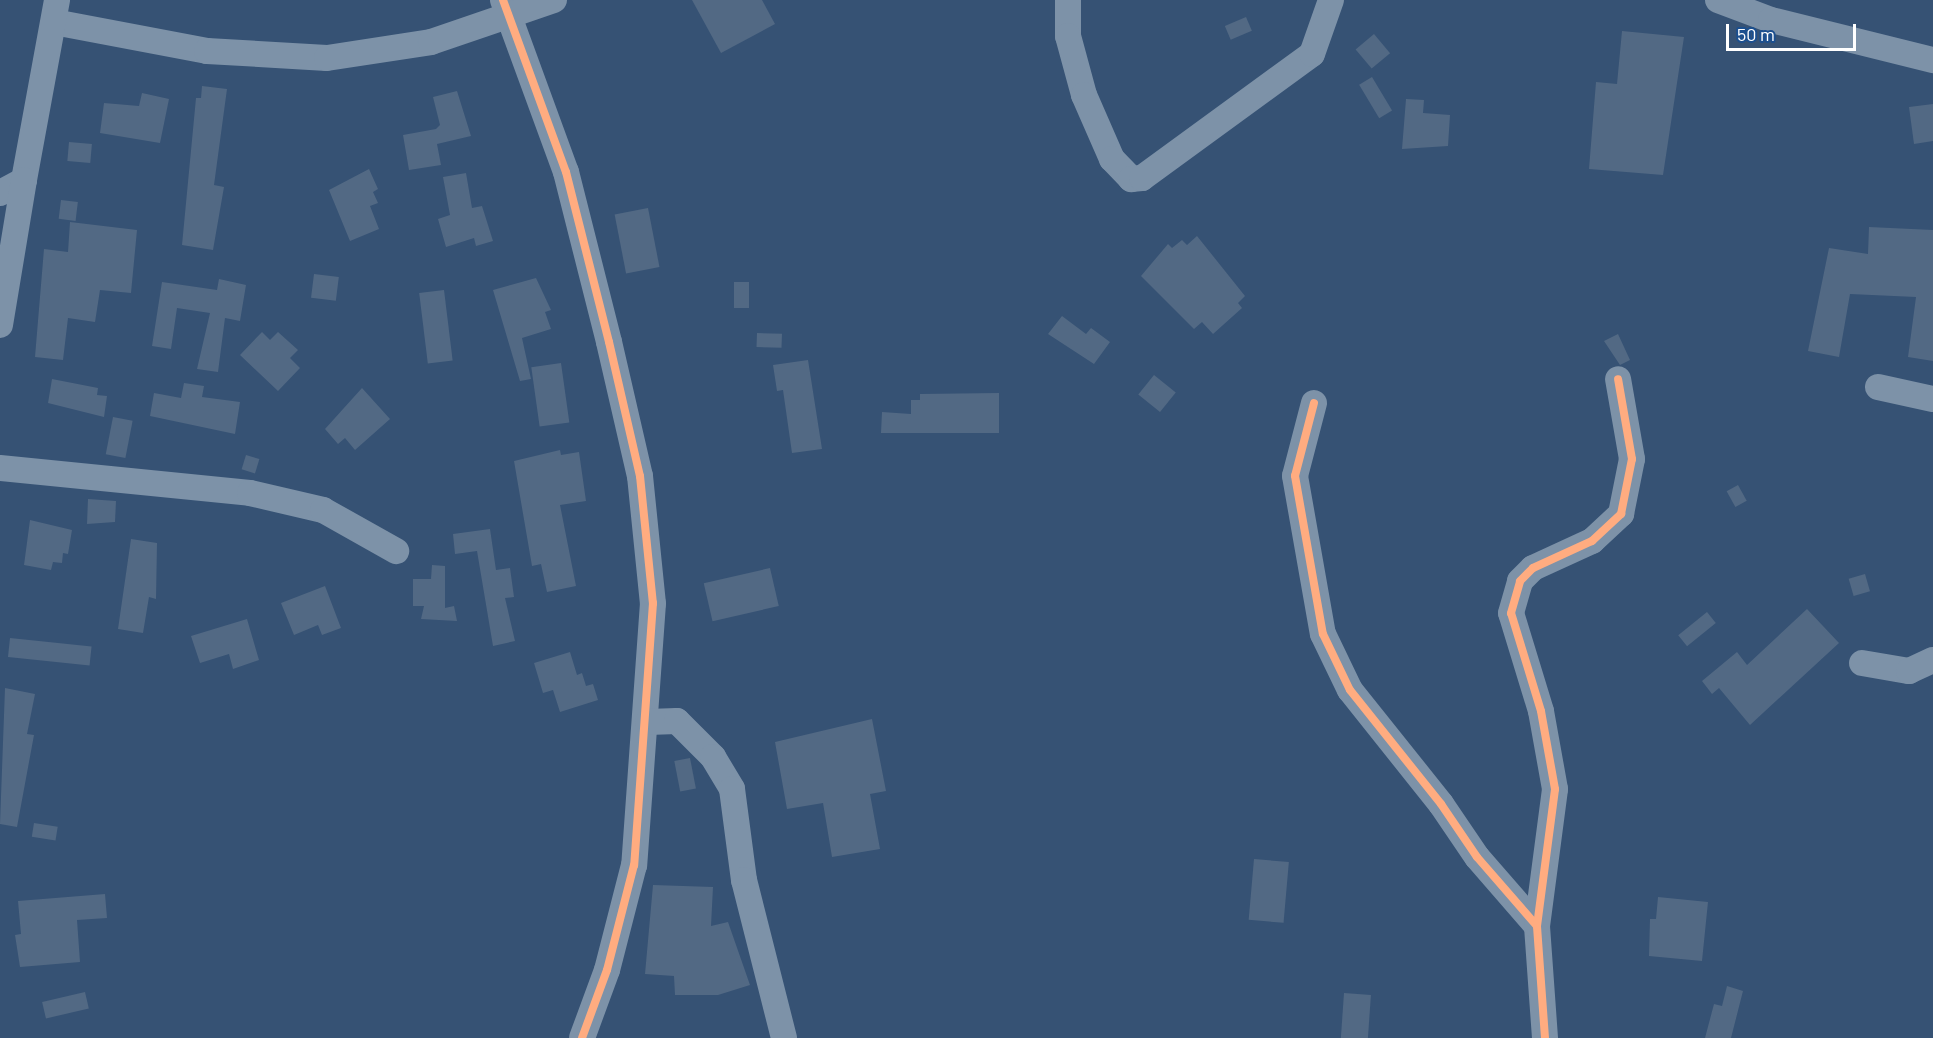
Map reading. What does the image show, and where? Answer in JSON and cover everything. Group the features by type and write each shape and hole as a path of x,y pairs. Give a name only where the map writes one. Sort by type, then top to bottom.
{"street":[{"path":"0,325 24,180 56,11 207,51 327,58 431,42 506,9 554,0"},
{"path":"1068,0 1068,36 1084,95 1112,159 1131,179 1142,178 1312,54 1333,4"},
{"path":"1718,0 1771,20 1933,60"},
{"path":"506,9 566,172 640,476 653,603 648,722 634,865 607,970 582,1038"},
{"path":"0,193 24,180"},
{"path":"1545,1038 1537,926 1555,789 1541,711 1511,613 1520,581 1533,568 1592,541 1621,514 1632,459 1618,379"},
{"path":"1878,387 1933,399"},
{"path":"1314,403 1295,476 1323,634 1350,690 1477,857 1537,926"},
{"path":"0,468 250,493 323,510 396,551"},
{"path":"1862,663 1909,671 1933,660"},
{"path":"648,722 676,721 713,757 732,789 744,880 784,1038"}],"building":[{"path":"692,0 762,0 775,24 721,53"},
{"path":"1246,17 1252,31 1231,40 1225,26"},
{"path":"1622,31 1684,37 1663,175 1589,169 1596,82 1617,84"},
{"path":"1374,34 1390,53 1372,69 1356,49"},
{"path":"1372,77 1392,110 1379,118 1359,85"},
{"path":"202,86 227,89 214,185 224,187 213,250 182,245 196,98 201,98"},
{"path":"457,91 471,136 437,144 441,165 409,170 403,135 436,129 440,125 433,97"},
{"path":"142,93 169,99 160,143 100,133 104,103 139,106"},
{"path":"1406,99 1424,100 1423,113 1450,115 1448,146 1402,149"},
{"path":"1933,104 1933,141 1914,144 1909,107"},
{"path":"69,142 92,144 90,163 67,161"},
{"path":"369,169 378,189 373,192 378,203 370,206 379,229 350,241 329,190"},
{"path":"466,173 472,208 482,206 493,241 476,246 474,238 446,247 438,219 450,215 443,177"},
{"path":"61,200 78,202 76,221 59,219"},
{"path":"648,208 659,267 626,273 615,214"},
{"path":"70,222 137,230 131,293 100,290 95,322 68,318 63,360 35,357 44,249 68,252"},
{"path":"1869,227 1933,230 1933,361 1908,357 1916,297 1850,294 1839,357 1808,351 1829,248 1868,254"},
{"path":"1197,236 1245,296 1238,303 1242,308 1213,334 1202,322 1194,329 1141,276 1168,244 1172,248 1182,240 1187,245"},
{"path":"314,274 339,277 336,301 311,298"},
{"path":"536,278 551,310 545,312 551,329 522,338 531,379 520,381 493,290"},
{"path":"219,279 246,285 240,321 225,318 218,372 197,369 210,313 177,308 171,349 152,346 162,282 217,290"},
{"path":"734,282 749,282 749,308 734,308"},
{"path":"444,290 453,360 428,364 419,293"},
{"path":"1062,316 1086,334 1091,328 1110,342 1094,364 1048,334"},
{"path":"262,332 270,340 278,332 298,350 290,358 300,368 278,391 240,355"},
{"path":"757,333 782,334 781,348 757,347"},
{"path":"1618,334 1630,360 1620,365 1604,341"},
{"path":"808,360 822,449 792,453 783,390 777,391 773,365"},
{"path":"561,363 569,422 540,427 531,367"},
{"path":"1154,375 1176,393 1160,412 1138,394"},
{"path":"52,379 98,388 97,395 107,396 104,417 48,403"},
{"path":"184,383 204,386 202,397 240,402 235,434 150,416 154,393 181,398"},
{"path":"362,388 390,419 355,450 345,438 338,444 325,429"},
{"path":"999,393 999,433 881,433 882,412 911,414 911,400 920,400 920,394"},
{"path":"113,417 133,421 125,458 106,454"},
{"path":"560,450 561,455 579,452 586,501 560,505 576,586 547,592 541,564 532,566 514,461"},
{"path":"246,455 259,459 255,473 242,469"},
{"path":"1738,485 1747,501 1735,507 1727,491"},
{"path":"88,499 116,501 115,522 87,524"},
{"path":"30,520 72,530 68,554 63,553 62,563 53,562 51,570 24,565"},
{"path":"490,529 496,570 510,568 514,597 505,598 515,641 493,646 477,551 455,554 453,534"},
{"path":"131,539 157,543 156,599 149,597 143,633 118,629"},
{"path":"432,565 445,566 445,608 454,606 457,621 421,619 424,606 413,606 413,579 431,579"},
{"path":"770,568 779,606 713,621 704,583"},
{"path":"1865,574 1870,591 1854,596 1849,579"},
{"path":"325,586 341,628 322,635 318,625 294,635 281,603"},
{"path":"1807,609 1839,643 1750,725 1719,688 1712,694 1702,681 1737,652 1747,665"},
{"path":"1707,612 1716,623 1687,646 1678,635"},
{"path":"247,619 259,660 233,669 229,654 200,663 191,636"},
{"path":"10,638 92,647 90,665 8,657"},
{"path":"570,652 577,675 582,673 586,686 593,684 598,700 560,712 553,690 543,693 534,663"},
{"path":"5,688 35,694 27,734 34,735 17,827 0,824"},
{"path":"872,719 886,791 870,794 880,849 832,857 823,803 787,809 775,742"},
{"path":"690,758 696,788 680,791 674,761"},
{"path":"34,823 58,827 56,841 32,837"},
{"path":"1254,859 1289,862 1284,923 1249,920"},
{"path":"653,885 713,887 711,926 728,922 750,985 718,995 675,995 674,976 645,974"},
{"path":"105,894 107,918 77,920 80,962 20,967 15,935 21,934 18,901"},
{"path":"1658,897 1708,902 1702,961 1649,956 1650,919 1656,919"},
{"path":"1727,986 1743,991 1731,1038 1705,1038 1714,1004 1722,1006"},
{"path":"85,992 89,1009 46,1018 42,1002"},
{"path":"1344,993 1371,995 1368,1038 1341,1038"}],"cycle path":[{"path":"503,0 566,172 609,342 640,476 653,603 634,865 607,970 582,1038"},
{"path":"1545,1038 1537,926 1555,789 1541,711 1511,613 1520,581 1533,568 1592,541 1621,514 1632,459 1618,379"},
{"path":"1314,403 1295,476 1323,634 1350,690 1441,804 1477,857 1537,926"}]}
